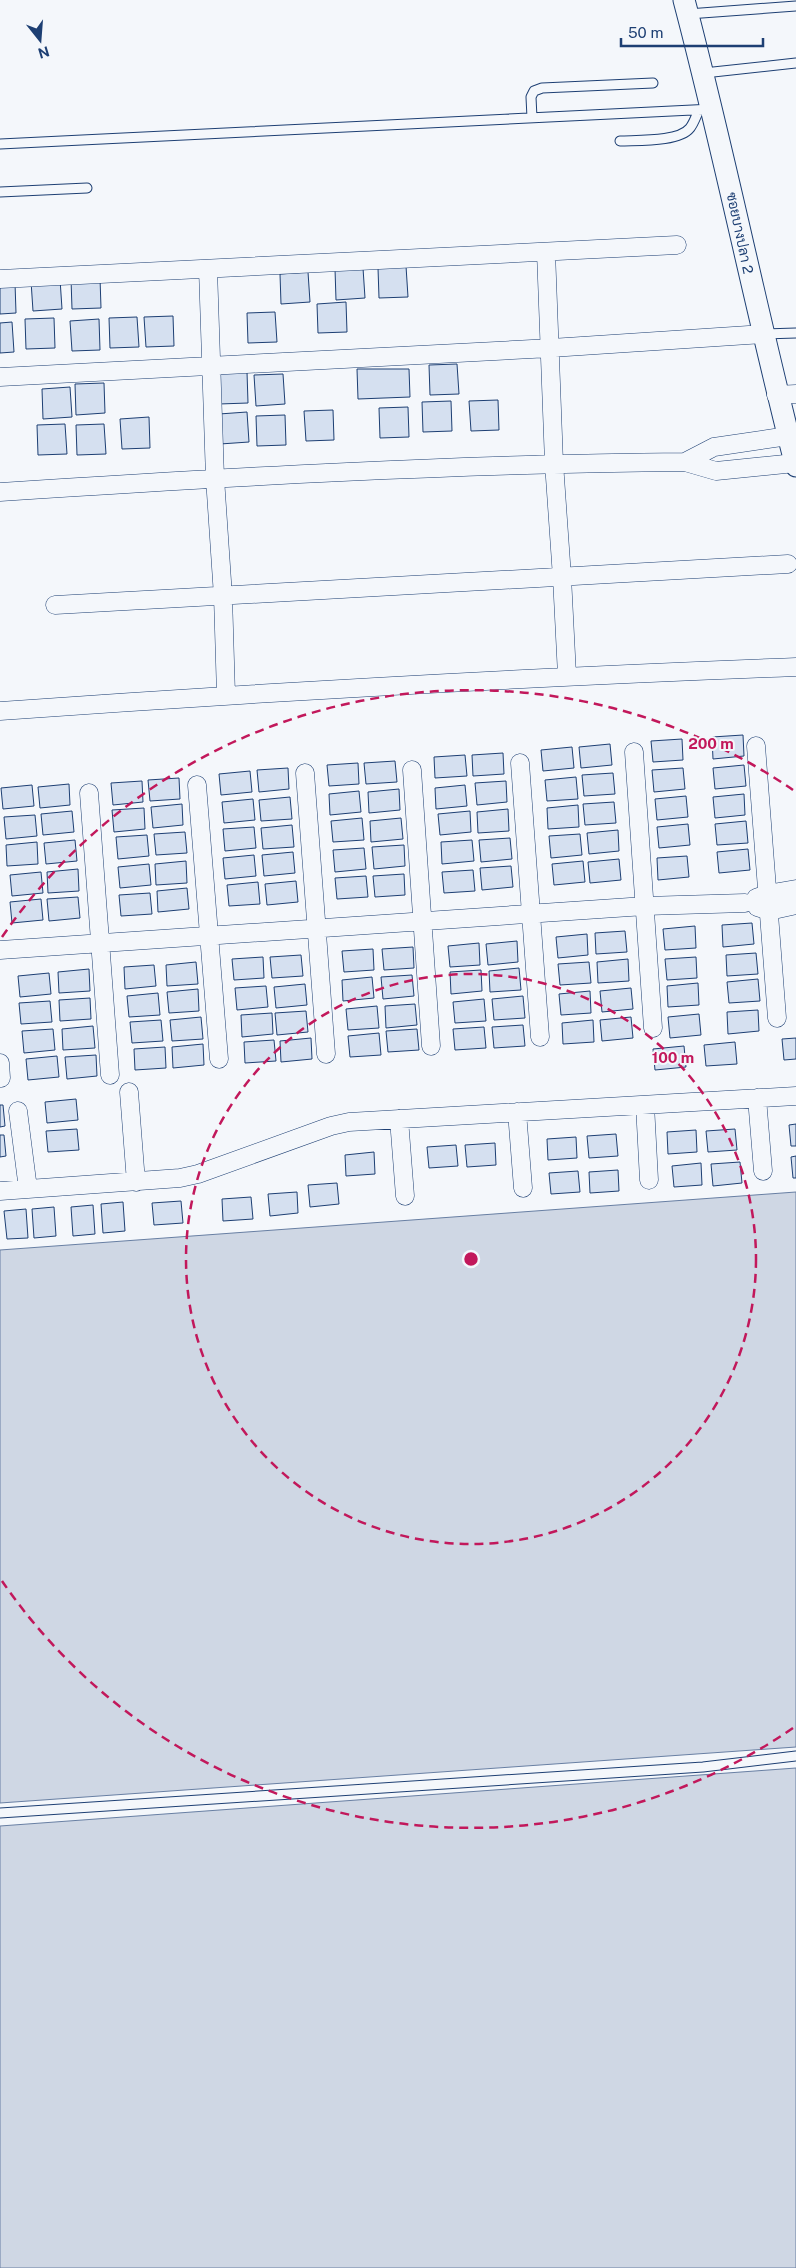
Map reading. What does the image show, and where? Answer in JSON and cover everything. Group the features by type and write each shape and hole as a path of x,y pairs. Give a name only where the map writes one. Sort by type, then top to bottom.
{"street":[{"name":"ซอยบางปลา 2","path":"686,7 704,73 706,110 764,334 786,394 788,436 796,464"},
{"path":"0,279 677,245"},
{"path":"546,252 554,463 567,675"},
{"path":"208,270 215,478 223,596 226,695"},
{"path":"0,378 551,348 764,334"},
{"path":"685,462 714,447 788,436"},
{"path":"0,492 215,478 554,463 685,462 716,471 796,464"},
{"path":"55,606 788,564"},
{"path":"0,711 226,695 567,675 796,667"},
{"path":"756,746 777,1018"},
{"path":"634,752 653,1028"},
{"path":"520,763 540,1037"},
{"path":"412,770 431,1046"},
{"path":"306,773 326,1054"},
{"path":"197,785 219,1059"},
{"path":"88,793 110,1076"},
{"path":"768,902 796,889"},
{"path":"0,950 645,906 768,902 796,906"},
{"path":"129,1092 136,1182"},
{"path":"0,1191 136,1182 198,1174 331,1126 349,1122 796,1096"},
{"path":"757,1098 763,1171"},
{"path":"645,1105 649,1180"},
{"path":"18,1111 28,1189"},
{"path":"517,1112 523,1188"},
{"path":"399,1119 405,1196"}],"lane":[{"path":"686,7 796,6"},
{"path":"704,73 796,64"},
{"path":"532,118 531,97 534,91 542,88 653,83"},
{"path":"0,144 706,110"},
{"path":"620,141 669,138 689,129 706,110"},
{"path":"0,192 87,188"},
{"path":"764,334 796,333"},
{"path":"0,1814 704,1767 796,1756"}],"shaded area":[{"path":"796,1192 796,1747 0,1803 0,1250"},
{"path":"796,1768 796,2268 0,2268 0,1826"}],"building":[{"path":"406,266 408,297 379,298 378,268"},
{"path":"363,268 365,298 336,300 335,269"},
{"path":"308,272 310,302 281,304 280,274"},
{"path":"100,278 101,308 72,309 71,279"},
{"path":"60,279 62,309 33,311 31,281"},
{"path":"15,283 16,313 0,314 0,284"},
{"path":"346,302 347,332 318,333 317,304"},
{"path":"275,312 277,342 248,343 247,313"},
{"path":"173,316 174,346 146,347 144,317"},
{"path":"137,317 139,347 110,348 109,318"},
{"path":"54,318 55,348 26,349 25,319"},
{"path":"99,319 100,350 72,351 70,321"},
{"path":"12,322 14,352 0,353 0,323"},
{"path":"457,364 459,394 430,395 429,365"},
{"path":"357,369 409,369 410,397 358,399"},
{"path":"247,372 248,403 219,404 218,374"},
{"path":"283,374 285,404 256,406 254,375"},
{"path":"104,383 105,413 76,415 75,384"},
{"path":"70,387 72,417 43,419 42,389"},
{"path":"498,400 499,430 471,431 469,401"},
{"path":"451,401 452,431 423,432 422,402"},
{"path":"408,407 409,437 380,438 379,408"},
{"path":"333,410 334,440 306,441 304,411"},
{"path":"247,412 249,442 220,444 219,414"},
{"path":"285,415 286,445 257,446 256,416"},
{"path":"149,417 150,448 122,449 120,419"},
{"path":"65,424 67,454 38,455 37,425"},
{"path":"104,424 106,454 77,455 76,425"},
{"path":"743,735 744,756 713,759 712,737"},
{"path":"682,739 683,760 653,762 651,741"},
{"path":"610,744 612,765 581,768 579,747"},
{"path":"572,747 574,768 543,771 541,750"},
{"path":"503,753 504,774 473,776 472,755"},
{"path":"465,755 467,776 435,778 434,757"},
{"path":"395,761 397,782 366,784 364,763"},
{"path":"358,763 359,784 329,786 327,765"},
{"path":"744,765 746,786 715,789 713,768"},
{"path":"288,768 289,789 259,792 257,770"},
{"path":"683,768 685,789 654,792 652,770"},
{"path":"250,771 252,792 221,795 219,774"},
{"path":"613,773 615,794 584,796 582,775"},
{"path":"576,777 578,799 547,801 545,780"},
{"path":"179,778 180,799 150,801 148,780"},
{"path":"142,781 143,802 113,805 111,783"},
{"path":"506,781 507,802 477,805 475,783"},
{"path":"69,784 70,805 40,808 38,787"},
{"path":"32,785 34,806 3,809 1,788"},
{"path":"465,785 467,806 436,809 435,788"},
{"path":"399,789 400,810 369,813 368,792"},
{"path":"359,791 361,812 330,815 329,794"},
{"path":"744,794 745,815 715,818 713,797"},
{"path":"686,796 688,817 657,820 655,799"},
{"path":"290,797 292,819 261,821 259,800"},
{"path":"253,799 255,820 224,823 222,802"},
{"path":"614,802 616,823 585,825 583,804"},
{"path":"182,804 183,825 153,828 151,807"},
{"path":"578,805 579,827 548,829 547,808"},
{"path":"144,808 145,829 114,832 112,810"},
{"path":"508,809 509,831 478,833 477,812"},
{"path":"72,811 74,832 43,835 41,814"},
{"path":"470,811 471,832 440,835 438,814"},
{"path":"35,815 37,836 6,839 4,817"},
{"path":"362,818 364,840 333,842 331,821"},
{"path":"401,818 403,839 371,842 370,821"},
{"path":"746,821 748,843 717,845 715,824"},
{"path":"688,824 690,845 659,848 657,827"},
{"path":"292,825 294,847 263,849 261,828"},
{"path":"254,827 256,848 225,851 223,829"},
{"path":"618,830 619,851 589,854 587,833"},
{"path":"185,832 187,853 156,855 154,834"},
{"path":"580,834 582,855 551,858 549,836"},
{"path":"147,835 149,856 118,859 116,837"},
{"path":"510,838 512,859 481,862 479,840"},
{"path":"75,840 77,861 46,864 44,843"},
{"path":"472,840 474,861 442,864 441,842"},
{"path":"37,842 38,864 7,866 6,845"},
{"path":"404,845 405,866 374,869 372,847"},
{"path":"364,848 366,869 335,872 333,850"},
{"path":"748,849 750,870 719,873 717,852"},
{"path":"293,852 295,873 264,876 262,855"},
{"path":"254,855 256,876 225,879 223,858"},
{"path":"687,856 689,877 658,880 657,858"},
{"path":"619,859 621,880 590,883 588,862"},
{"path":"186,861 187,883 156,885 155,864"},
{"path":"583,861 585,882 554,885 552,864"},
{"path":"149,864 151,885 120,888 118,867"},
{"path":"511,866 513,887 482,890 480,868"},
{"path":"78,869 79,891 48,893 47,872"},
{"path":"473,870 475,891 444,893 442,872"},
{"path":"41,872 43,893 12,896 10,875"},
{"path":"404,874 405,895 375,897 373,876"},
{"path":"366,876 368,897 337,899 335,878"},
{"path":"296,881 298,902 267,905 265,884"},
{"path":"258,882 260,904 229,906 227,885"},
{"path":"187,888 189,909 158,912 157,891"},
{"path":"150,893 152,914 121,916 119,895"},
{"path":"78,897 80,918 49,921 47,899"},
{"path":"41,899 43,920 12,923 10,902"},
{"path":"752,923 754,944 723,947 722,925"},
{"path":"695,926 696,948 665,950 663,929"},
{"path":"625,931 627,952 596,954 595,933"},
{"path":"587,934 588,955 558,958 556,937"},
{"path":"517,941 518,962 488,965 486,944"},
{"path":"479,943 480,965 450,967 448,946"},
{"path":"413,947 414,968 384,970 382,949"},
{"path":"373,949 374,970 344,972 342,951"},
{"path":"756,953 758,974 727,976 726,955"},
{"path":"301,955 303,976 272,978 270,957"},
{"path":"263,957 264,978 234,980 232,959"},
{"path":"696,957 697,978 667,980 665,959"},
{"path":"628,959 629,981 598,983 597,962"},
{"path":"196,962 198,984 167,986 166,965"},
{"path":"589,962 591,983 560,985 558,964"},
{"path":"154,965 156,986 125,989 124,967"},
{"path":"519,968 521,990 490,992 489,971"},
{"path":"89,969 90,991 59,993 58,972"},
{"path":"481,970 482,991 451,994 450,972"},
{"path":"49,973 51,994 20,997 18,976"},
{"path":"412,975 414,996 383,999 381,977"},
{"path":"372,977 374,998 343,1001 342,980"},
{"path":"758,979 760,1001 729,1003 727,982"},
{"path":"698,983 699,1005 668,1007 667,986"},
{"path":"305,984 307,1005 276,1008 274,987"},
{"path":"266,986 268,1007 237,1010 235,988"},
{"path":"631,988 633,1009 602,1012 600,991"},
{"path":"198,989 199,1011 169,1013 167,992"},
{"path":"590,991 591,1013 561,1015 559,994"},
{"path":"158,993 160,1015 129,1017 127,996"},
{"path":"523,996 525,1018 494,1020 492,999"},
{"path":"90,998 91,1019 60,1021 59,1000"},
{"path":"484,999 486,1021 455,1023 453,1002"},
{"path":"50,1001 52,1022 21,1024 19,1003"},
{"path":"415,1004 417,1025 386,1028 385,1006"},
{"path":"377,1006 379,1028 348,1030 346,1009"},
{"path":"758,1010 759,1031 728,1034 727,1012"},
{"path":"306,1011 308,1032 277,1035 275,1013"},
{"path":"272,1013 273,1034 242,1037 241,1015"},
{"path":"699,1014 701,1035 670,1038 668,1017"},
{"path":"201,1017 203,1039 172,1041 170,1020"},
{"path":"631,1017 633,1038 602,1041 600,1020"},
{"path":"161,1020 163,1041 132,1043 130,1022"},
{"path":"593,1020 594,1042 563,1044 562,1023"},
{"path":"523,1025 525,1046 494,1048 492,1027"},
{"path":"93,1026 95,1048 63,1050 62,1029"},
{"path":"484,1027 486,1048 455,1050 453,1029"},
{"path":"53,1029 55,1050 24,1053 22,1031"},
{"path":"417,1029 419,1050 388,1052 386,1031"},
{"path":"379,1033 381,1055 350,1057 348,1036"},
{"path":"311,1038 312,1059 281,1062 280,1041"},
{"path":"796,1038 796,1059 784,1060 782,1039"},
{"path":"274,1040 276,1061 245,1063 244,1042"},
{"path":"735,1042 737,1064 706,1066 704,1045"},
{"path":"203,1044 204,1065 173,1068 172,1047"},
{"path":"684,1046 686,1067 655,1070 653,1049"},
{"path":"165,1047 166,1068 135,1070 134,1049"},
{"path":"96,1055 97,1076 67,1079 65,1057"},
{"path":"57,1056 59,1077 28,1080 26,1059"},
{"path":"76,1099 78,1120 47,1123 45,1102"},
{"path":"0,1105 3,1105 5,1126 0,1127"},
{"path":"796,1124 796,1146 791,1146 789,1125"},
{"path":"77,1129 79,1150 48,1152 46,1131"},
{"path":"735,1129 737,1150 708,1152 706,1131"},
{"path":"696,1130 697,1152 668,1154 667,1132"},
{"path":"616,1134 618,1156 589,1158 587,1136"},
{"path":"0,1135 4,1135 6,1156 0,1157"},
{"path":"576,1137 577,1158 548,1160 547,1139"},
{"path":"495,1143 496,1165 467,1167 465,1145"},
{"path":"456,1145 458,1166 429,1168 427,1147"},
{"path":"374,1152 375,1174 346,1176 345,1155"},
{"path":"796,1156 796,1178 793,1178 791,1157"},
{"path":"740,1162 742,1183 713,1186 711,1164"},
{"path":"701,1163 702,1185 674,1187 672,1166"},
{"path":"618,1170 619,1191 590,1193 589,1172"},
{"path":"578,1171 580,1192 551,1194 549,1173"},
{"path":"337,1183 339,1204 310,1207 308,1185"},
{"path":"297,1192 298,1213 270,1216 268,1194"},
{"path":"251,1197 253,1219 223,1221 222,1199"},
{"path":"181,1201 183,1223 154,1225 152,1203"},
{"path":"123,1202 125,1231 103,1233 101,1204"},
{"path":"93,1205 95,1234 73,1236 71,1207"},
{"path":"54,1207 56,1236 34,1238 32,1209"},
{"path":"26,1209 28,1238 7,1239 4,1211"}]}
